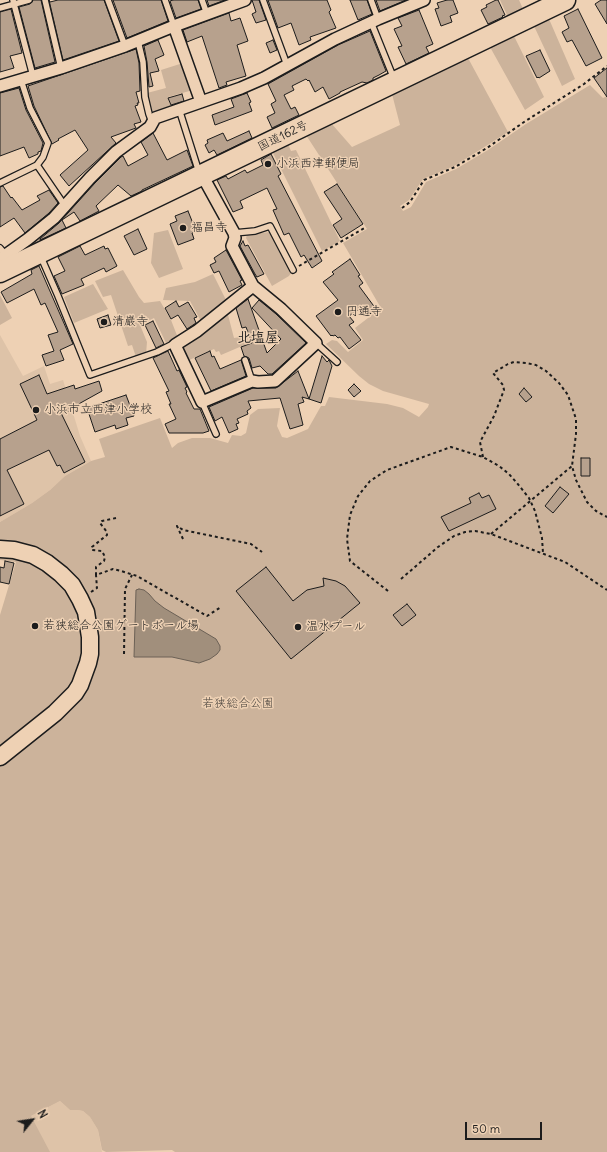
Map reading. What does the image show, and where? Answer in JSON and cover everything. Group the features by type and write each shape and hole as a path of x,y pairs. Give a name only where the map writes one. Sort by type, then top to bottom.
{"highway":[{"name":"国道162号","path":"2,258 40,253 565,0"}],"street":[{"path":"2,258 54,218 116,152 150,127 155,118 241,88 264,78 335,39 375,20 424,0"},
{"path":"0,86 61,68 125,46 241,1"},
{"path":"174,26 201,102"},
{"path":"202,175 234,233 236,238 232,246 253,286 281,309 316,343 275,381 258,382 252,380 202,402 175,345 197,331 253,286"},
{"path":"0,549 14,550 33,555 47,563 72,585 86,612 90,637 90,654 80,685 75,692 56,713 0,757"}],"lane":[{"path":"0,8 14,2 29,0"},
{"path":"46,0 61,68"},
{"path":"108,0 125,46"},
{"path":"165,0 174,26"},
{"path":"202,0 207,14"},
{"path":"263,0 287,65"},
{"path":"371,0 375,20 395,82"},
{"path":"14,2 33,76"},
{"path":"138,41 142,62 145,97 152,122"},
{"path":"0,184 37,165 43,158 48,143 30,108 21,80"},
{"path":"179,109 202,175"},
{"path":"37,165 65,206"},
{"path":"234,233 255,231 270,226 293,270"},
{"path":"40,253 90,375 157,352 171,345 175,345"},
{"path":"316,343 337,362"},
{"path":"245,360 252,380"},
{"path":"202,402 216,434"}],"path":[{"path":"402,208 410,202 424,180 455,167 487,148 524,122 584,84 607,66"},
{"path":"293,270 366,228"},
{"path":"483,457 480,442 494,416 504,390 503,385 493,373 514,362 536,365 546,371 559,383 568,395 576,419 576,434 572,466 576,480 587,502 596,511 607,517"},
{"path":"388,591 350,561 346,539 350,515 358,496 370,481 387,470 451,446 483,457 499,466 518,483 530,501 539,523 543,553"},
{"path":"491,534 572,466"},
{"path":"97,588 96,567 104,561 105,557 102,551 92,550 92,547 107,535 107,532 100,523 102,521 116,518"},
{"path":"183,539 177,526 183,530 251,544 262,552"},
{"path":"401,579 438,547 454,536 465,532 475,531 491,534 565,562 607,590"},
{"path":"96,575 113,569 132,575 207,616 220,607"},
{"path":"124,654 125,589 132,575"}],"shaded area":[{"name":"小浜市立西津小学校","path":"0,335 23,376 44,366 50,384 63,380 80,436 91,461 65,476 50,490 32,503 0,522"},
{"path":"136,590 144,590 164,608 216,639 220,646 220,650 217,654 210,659 199,663 172,657 134,657"},
{"path":"60,1101 70,1110 83,1111 90,1117 98,1130 102,1152 0,1152 0,1132"}],"green space":[{"path":"500,0 519,0 523,9 508,17"},
{"path":"549,19 575,79 562,86 534,26"},
{"path":"514,36 544,97 525,110 490,47"},
{"name":"若狭総合公園","path":"468,58 508,132 454,166 423,179 409,200 400,206 403,211 411,207 426,182 456,169 590,85 603,98 607,96 607,1152 175,1152 172,1150 106,1152 102,1150 98,1130 90,1117 83,1111 70,1110 60,1101 31,1116 50,1152 0,1152 0,615 16,562 0,560 0,522 32,503 50,490 65,476 91,461 105,457 99,439 160,418 172,448 178,443 192,438 210,438 228,443 232,435 241,436 246,433 250,415 258,409 280,408 277,426 282,437 287,438 308,429 321,406 325,406 329,397 387,404 403,408 419,417 429,404 383,391 369,384 326,344 332,340 337,341 348,352 363,340 355,328 381,308 343,243 367,229 306,135 331,123 352,147 400,125 392,94"},
{"path":"183,63 193,90 168,97 171,107 151,113 147,93 166,88 161,70"},
{"path":"288,144 291,151 296,150 340,241 322,251 272,151"},
{"path":"168,230 183,269 159,278 151,263 154,233"},
{"path":"269,232 291,273 289,276 272,286 246,238 247,235"},
{"path":"123,270 144,303 160,301 171,320 178,338 167,345 154,318 140,325 147,342 146,354 136,357 132,345 128,346 111,295 103,297 95,281"},
{"path":"213,274 227,302 202,323 190,301 163,300 166,288 195,282"},
{"path":"93,284 108,309 74,323 64,297"},
{"path":"0,295 12,318 0,325"},
{"path":"227,311 234,338 247,336 249,343 221,355 219,351 216,352 214,349 187,361 182,351 183,345"}],"building":[{"path":"33,0 41,0 55,62 35,68 19,7 30,4"},
{"path":"49,0 50,2 58,0 104,0 119,41 63,60"},
{"path":"113,0 161,0 168,21 127,38"},
{"path":"198,0 201,9 176,18 170,1"},
{"path":"207,0 225,0 209,6"},
{"path":"252,0 259,0 266,20 256,23 252,14 256,12"},
{"path":"268,0 327,0 331,10 329,12 336,28 310,37 311,40 299,45 291,23 278,28"},
{"path":"350,0 367,0 372,14 358,20"},
{"path":"376,0 406,0 380,11"},
{"path":"453,0 458,13 450,16 452,22 441,26 435,9 439,8 437,3"},
{"path":"498,0 505,15 488,24 481,10 487,7 486,5"},
{"path":"601,0 607,0 607,24 595,4"},
{"path":"11,9 22,53 10,56 14,68 0,72 0,12"},
{"path":"578,9 602,58 586,66 572,40 567,42 562,32 569,28 564,16"},
{"path":"419,10 433,44 426,47 429,53 406,64 398,47 402,46 394,29 402,26 398,18"},
{"path":"229,13 231,21 240,18 248,41 237,45 246,76 226,82 227,85 219,88 202,36 187,42 183,30"},
{"path":"370,31 386,71 367,83 362,82 329,99 323,87 315,92 309,80 308,81 306,79 292,86 294,90 284,95 291,109 295,107 299,115 272,128 267,117 275,113 271,104 276,101 268,84 338,45"},
{"path":"158,40 164,55 155,59 159,71 150,73 153,86 149,87 144,46"},
{"path":"273,40 277,50 270,53 266,43"},
{"path":"136,49 139,63 140,91 136,92 139,103 135,106 141,122 134,124 136,128 111,137 116,143 69,186 60,175 88,150 75,130 52,144 34,106 28,86"},
{"path":"540,50 550,71 537,78 526,56"},
{"path":"607,68 607,97 594,78"},
{"path":"19,88 26,110 43,143 41,151 29,158 24,147 0,156 0,93"},
{"path":"247,93 251,102 249,103 252,111 215,125 212,115 234,107 231,99"},
{"path":"182,94 184,101 171,105 168,98"},
{"path":"249,131 252,138 217,155 214,150 209,153 205,145 208,143 207,140 223,133 227,141"},
{"path":"153,133 167,160 187,150 193,166 131,196 118,185 96,206 99,211 80,221 74,212 62,220 66,228 40,240 59,223 121,157 123,156 128,166 148,155 141,142"},
{"path":"271,154 281,174 278,176 322,261 312,268 304,255 301,257 289,233 284,235 273,210 277,209 267,188 240,201 243,208 233,212 217,180 226,176 228,179 245,170 247,173 263,165 261,160"},
{"path":"337,184 363,224 341,238 333,225 342,219 324,192"},
{"path":"3,186 22,210 40,200 37,196 49,190 58,203 49,213 25,233 14,218 0,227 0,187"},
{"name":"福昌寺","path":"188,211 196,231 192,233 194,239 178,245 170,224 177,221 175,216"},
{"path":"138,229 147,249 134,255 124,236"},
{"path":"243,241 245,246 248,245 264,274 257,277 255,274 240,246"},
{"path":"80,246 85,255 104,246 105,249 108,248 117,266 106,272 104,268 81,279 84,285 62,294 54,276 65,271 58,257"},
{"path":"226,250 242,280 240,281 242,285 229,292 219,271 214,273 210,265 216,262 214,258"},
{"name":"円通寺","path":"350,259 363,283 359,286 376,309 370,314 364,306 349,316 354,322 349,325 361,340 349,349 340,337 338,338 335,335 331,336 316,316 338,300 323,282 334,274 332,272"},
{"path":"39,266 73,344 60,350 64,360 46,366 42,355 54,351 48,335 58,332 45,303 41,305 34,289 7,303 1,292 32,274 31,270"},
{"path":"248,299 267,353 281,339 252,308 259,300 306,343 272,374 268,374 260,366 252,368 249,358 244,356 241,347 252,343 246,327 242,328 236,308"},
{"path":"176,301 179,307 188,302 197,317 194,318 196,323 187,329 178,315 171,319 165,308"},
{"name":"清巌寺","path":"108,315 111,325 100,328 97,319"},
{"path":"153,321 164,344 156,348 145,325"},
{"path":"168,351 177,371 179,370 187,387 185,388 186,393 194,409 200,409 209,431 203,433 169,433 165,424 176,419 169,404 171,404 166,392 169,391 153,358"},
{"path":"210,351 220,369 241,360 246,376 211,391 195,358"},
{"path":"322,356 327,362 329,360 332,366 321,403 309,399"},
{"path":"298,371 309,399 302,397 304,402 298,404 303,425 290,429 280,398 248,401 251,408 247,411 248,414 237,419 239,423 236,424 238,429 229,433 222,417 215,421 209,407 253,388 276,388"},
{"path":"39,375 47,394 74,385 75,389 99,381 102,391 75,406 76,409 61,413 85,462 64,473 60,465 57,466 49,450 7,470 24,504 0,516 0,439 37,420 20,384"},
{"path":"354,384 361,391 354,397 348,390"},
{"path":"524,388 532,397 526,402 519,394"},
{"path":"126,395 134,416 126,418 128,425 116,429 115,425 95,432 87,408"},
{"path":"581,458 590,458 590,476 581,476"},
{"path":"560,487 569,494 553,513 545,506"},
{"path":"479,493 482,498 489,495 496,509 449,531 441,517 471,503 469,498"},
{"path":"5,561 14,563 9,584 0,582 0,567 4,568"},
{"name":"温水プール","path":"266,567 293,601 307,590 324,586 323,578 336,581 345,586 360,603 291,659 236,591"},
{"path":"407,604 416,615 402,626 393,615"}],"place":[{"name":"小浜西津郵便局","path":"268,164"},
{"name":"福昌寺","path":"183,228"},
{"name":"円通寺","path":"338,312"},
{"name":"清巌寺","path":"104,322"},
{"name":"小浜市立西津小学校","path":"36,410"},
{"name":"若狭総合公園ゲートボール場","path":"35,626"},
{"name":"温水プール","path":"298,627"}],"district":[{"name":"北塩屋","path":"258,338"}]}
